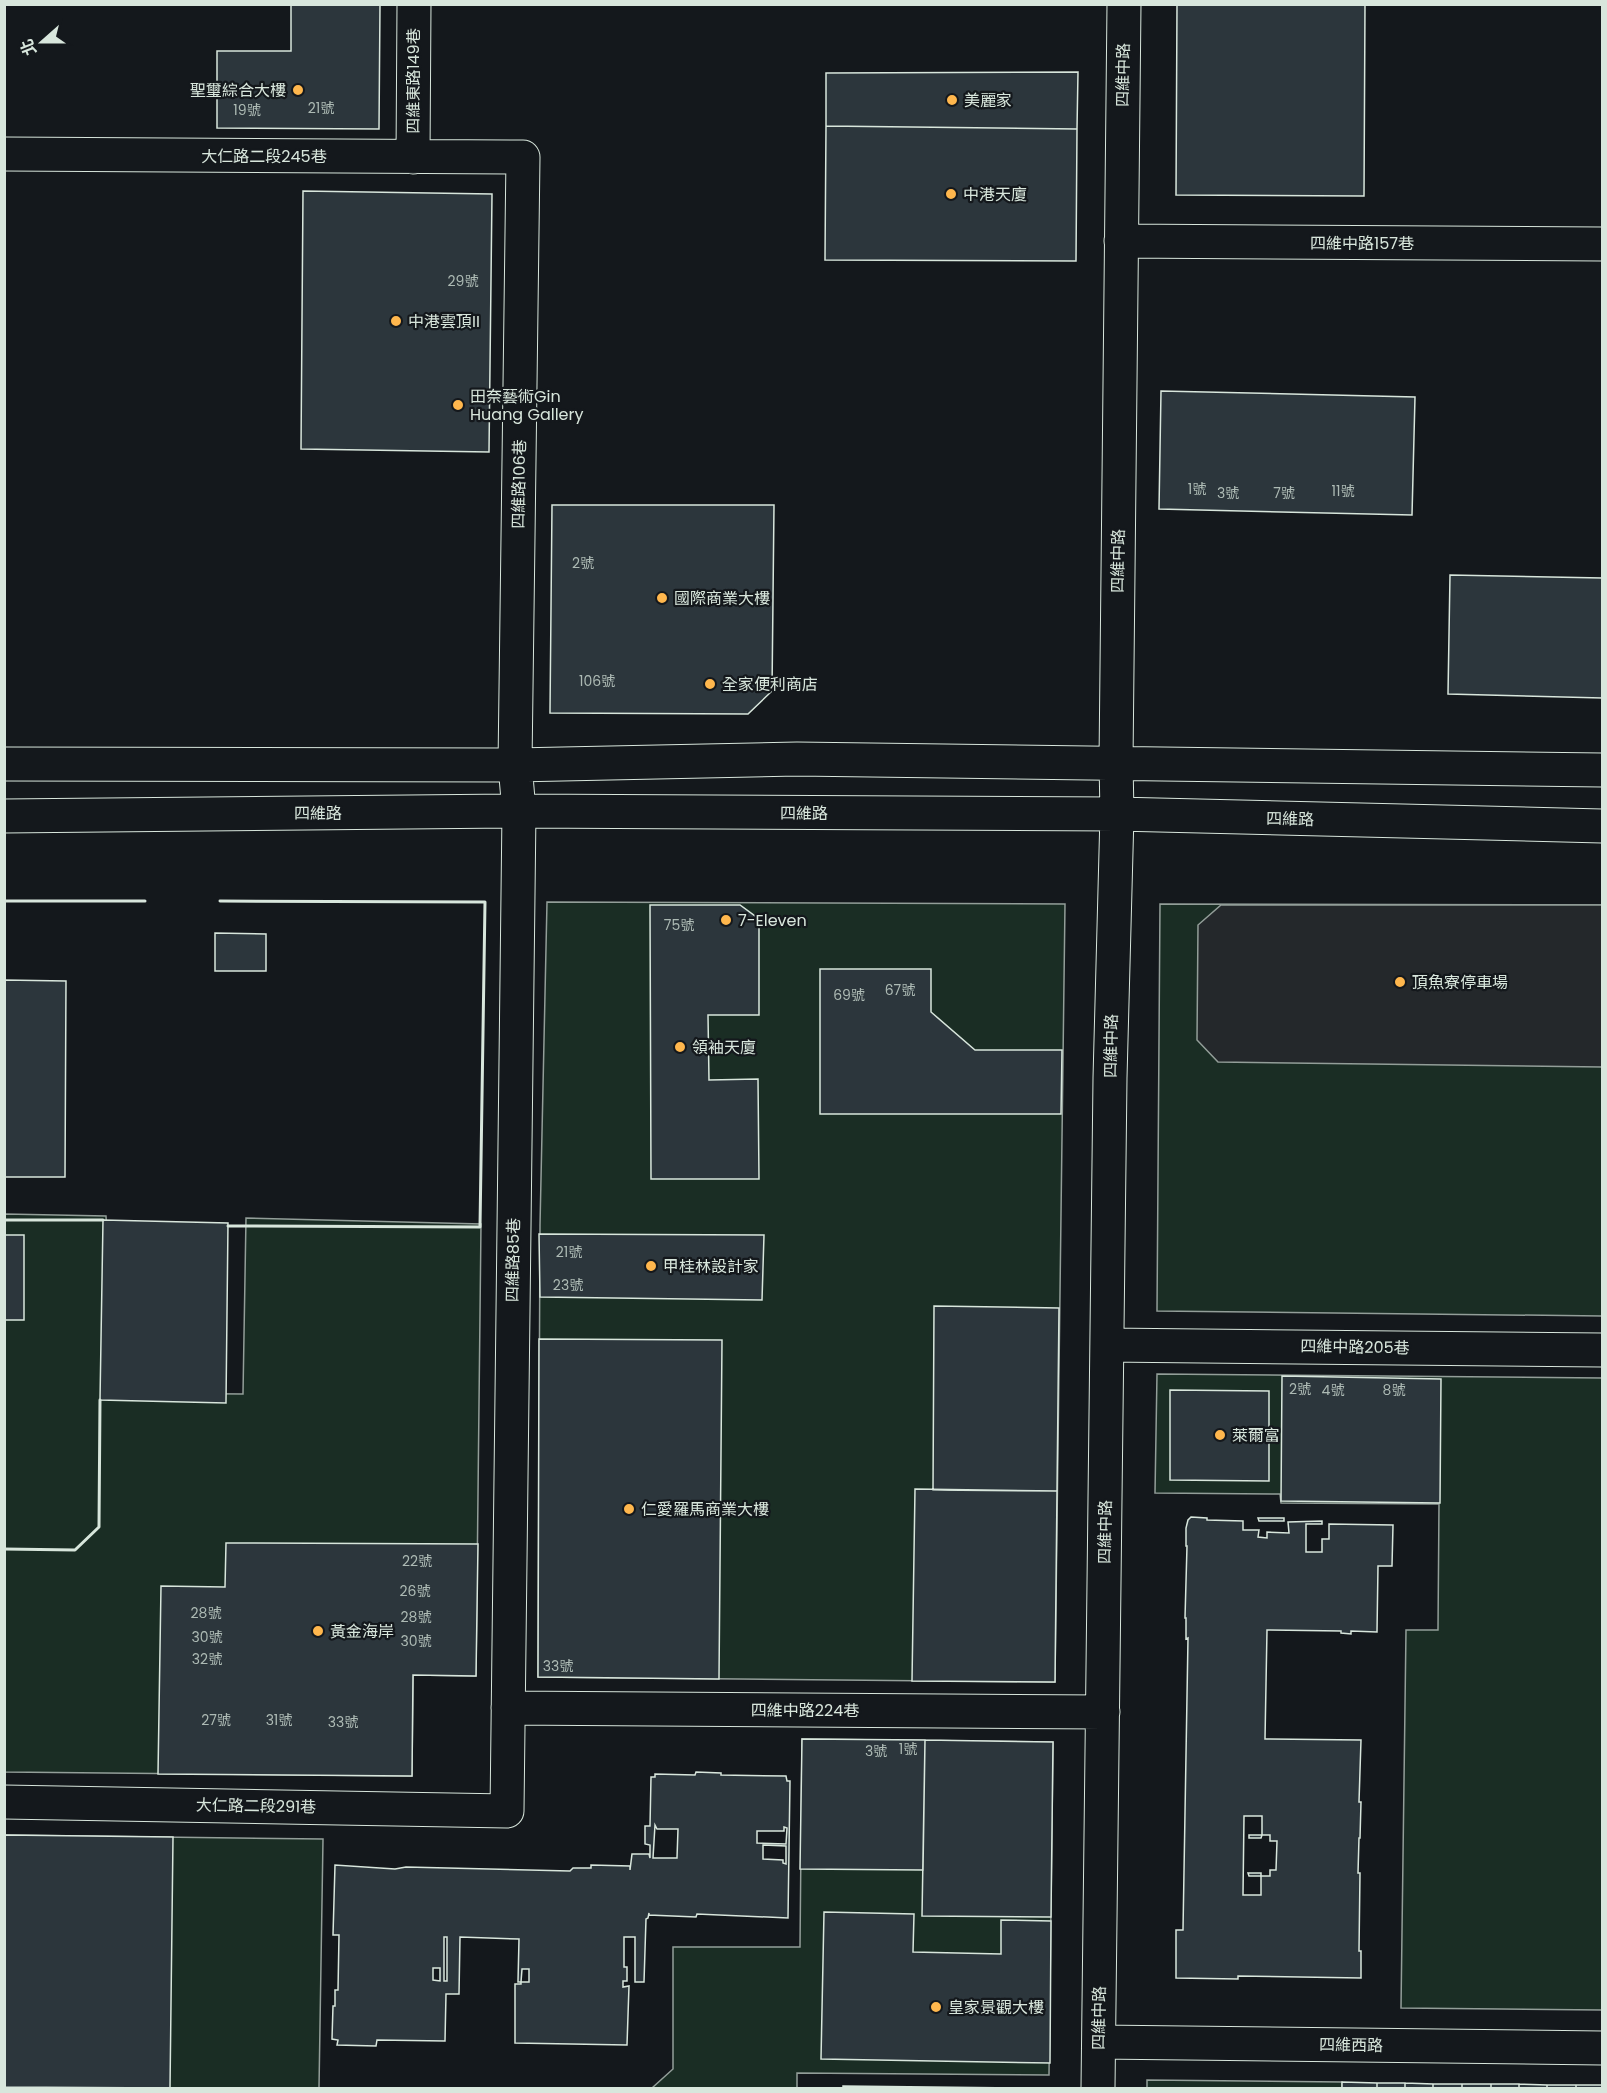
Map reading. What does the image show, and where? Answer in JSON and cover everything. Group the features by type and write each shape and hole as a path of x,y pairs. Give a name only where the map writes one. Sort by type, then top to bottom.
{"street":[{"name":"四維東路149巷","path":"413,157 414,4"},
{"name":"四維中路","path":"1098,2088 1110,1078 1117,814 1124,4"},
{"name":"大仁路二段245巷","path":"4,154 523,157"},
{"name":"四維路106巷","path":"519,811 515,765 523,157"},
{"name":"四維中路157巷","path":"1121,241 1602,244"},
{"path":"4,764 515,765 797,759 1602,770"},
{"name":"四維路","path":"4,816 519,811 1117,814 1602,826"},
{"name":"四維路85巷","path":"507,1810 519,811"},
{"name":"四維中路205巷","path":"1107,1345 1602,1350"},
{"name":"四維中路224巷","path":"508,1708 1103,1712"},
{"name":"大仁路二段291巷","path":"4,1803 507,1810"},
{"name":"四維西路","path":"1099,2042 1602,2048"}],"green space":[{"path":"547,902 1065,904 1055,1682 538,1677 540,1225"},
{"path":"1160,904 1602,905 1602,1316 1157,1311"},
{"path":"5,1214 106,1216 115,1393 243,1394 246,1218 481,1224 476,1676 413,1675 412,1776 5,1772"},
{"path":"1157,1374 1602,1378 1602,2010 1401,2008 1406,1630 1438,1630 1439,1504 1281,1503 1280,1494 1155,1493"},
{"path":"802,1739 1053,1742 1049,2075 797,2073 797,2088 652,2088 673,2069 673,1947 800,1947"},
{"path":"5,1835 323,1839 319,2088 5,2088"},
{"path":"1147,2080 1342,2082 1342,2088 1147,2088"}],"shaded area":[{"name":"頂魚寮停車場","path":"1221,905 1602,905 1602,1067 1218,1062 1197,1040 1198,925"}],"building":[{"name":"聖璽綜合大樓","path":"291,4 380,4 379,129 217,128 217,51 291,51"},
{"path":"1177,4 1365,4 1364,196 1176,195"},
{"name":"美麗家","path":"1078,72 1077,129 826,126 826,73"},
{"name":"中港天廈","path":"826,126 1077,129 1076,261 825,260"},
{"name":"中港雲頂II","path":"303,191 492,194 489,452 301,449"},
{"path":"1161,391 1415,397 1412,515 1159,509"},
{"name":"國際商業大樓","path":"552,505 774,505 772,691 748,714 550,713"},
{"path":"1450,575 1602,578 1602,698 1448,694"},
{"name":"領袖天廈","path":"650,905 740,905 759,919 759,1015 708,1015 709,1080 758,1079 759,1179 651,1179"},
{"path":"215,933 266,934 266,971 215,971"},
{"path":"820,969 931,969 931,1012 975,1050 1062,1050 1061,1114 820,1114"},
{"path":"4,980 66,981 65,1177 4,1177"},
{"path":"103,1220 228,1223 226,1403 100,1400"},
{"name":"甲桂林設計家","path":"539,1234 764,1235 762,1300 540,1297"},
{"path":"4,1235 24,1235 24,1320 4,1320"},
{"path":"934,1306 1059,1308 1057,1491 933,1490"},
{"name":"仁愛羅馬商業大樓","path":"539,1339 722,1340 719,1679 538,1677"},
{"path":"1282,1376 1441,1379 1440,1503 1281,1501"},
{"name":"萊爾富","path":"1170,1390 1269,1391 1269,1481 1170,1480"},
{"path":"915,1489 1057,1491 1055,1682 912,1681"},
{"path":"1191,1517 1243,1521 1243,1530 1259,1530 1258,1537 1267,1538 1267,1532 1289,1533 1288,1522 1322,1521 1322,1524 1306,1524 1306,1552 1322,1552 1322,1539 1329,1539 1329,1524 1393,1525 1392,1566 1378,1566 1377,1632 1351,1631 1351,1634 1341,1633 1341,1631 1267,1630 1265,1739 1361,1740 1358,1873 1360,1873 1361,1978 1238,1976 1238,1979 1176,1978 1176,1930 1183,1930 1188,1638 1186,1639 1185,1618 1186,1528","holes":["1244,1816 1262,1816 1262,1835 1270,1835 1270,1841 1277,1841 1276,1870 1270,1870 1270,1876 1261,1876 1261,1895 1243,1895"]},
{"path":"1258,1518 1284,1518 1284,1521 1259,1521"},
{"name":"黃金海岸","path":"226,1543 478,1544 476,1676 413,1675 412,1776 158,1774 161,1586 225,1587"},
{"path":"802,1739 925,1740 923,1870 800,1869"},
{"path":"925,1740 1053,1742 1051,1917 922,1916"},
{"path":"696,1772 721,1773 721,1775 786,1776 787,1781 790,1781 788,1918 697,1914 696,1917 649,1915 649,1913 646,1919 644,1982 635,1982 635,1937 624,1937 624,1967 627,1967 627,1981 623,1981 623,1987 629,1986 627,2045 515,2043 515,1984 521,1984 518,1982 519,1939 460,1937 459,1994 446,1994 445,2041 377,2040 376,2046 337,2045 338,2040 332,2039 333,2006 335,2006 335,1990 338,1990 339,1935 333,1935 335,1865 395,1869 406,1867 570,1871 573,1868 591,1868 591,1865 630,1866 630,1870 632,1854 649,1854 650,1858 650,1845 645,1844 645,1826 650,1826 651,1777 655,1777 655,1774 695,1775","holes":["655,1825 657,1829 678,1829 677,1858 653,1858","784,1827 787,1828 786,1844 757,1843 757,1831 784,1831","763,1845 786,1846 786,1864 783,1860 763,1859","444,1937 447,1937 447,1981 444,1981","433,1968 440,1968 440,1981 433,1980","522,1969 529,1969 529,1982 521,1982"]},
{"path":"4,1835 173,1837 170,2088 4,2087"},
{"path":"1249,1835 1262,1835 1261,1838 1249,1838"},
{"path":"1248,1873 1261,1873 1261,1876 1249,1876"},
{"name":"皇家景觀大樓","path":"824,1912 914,1914 913,1952 1001,1954 1001,1920 1051,1921 1050,2063 821,2059"},
{"path":"1342,2082 1377,2083 1377,2088 1342,2088"},
{"path":"1377,2083 1405,2083 1405,2088 1377,2088"},
{"path":"1405,2083 1433,2084 1433,2088 1405,2088"},
{"path":"1433,2084 1462,2084 1462,2088 1433,2088"},
{"path":"1462,2084 1491,2084 1491,2088 1462,2088"},
{"path":"1491,2084 1519,2084 1519,2088 1491,2088"},
{"path":"1519,2084 1547,2085 1547,2088 1519,2088"},
{"path":"1547,2085 1576,2085 1576,2088 1547,2088"},
{"path":"1576,2085 1602,2085 1602,2088 1576,2088"},
{"path":"843,2086 1023,2088 843,2088"}],"wall":[{"path":"4,901 145,901"},
{"path":"220,901 485,902 480,1227 228,1226"},
{"path":"4,1220 103,1220"},
{"path":"4,1549 75,1550 99,1527 100,1400"}],"place":[{"name":"聖璽綜合大樓","path":"298,90"},
{"name":"美麗家","path":"952,100"},
{"name":"中港天廈","path":"951,194"},
{"name":"中港雲頂II","path":"396,321"},
{"name":"田奈藝術Gin Huang Gallery","path":"458,405"},
{"name":"國際商業大樓","path":"662,598"},
{"name":"全家便利商店","path":"710,684"},
{"name":"7-Eleven","path":"726,920"},
{"name":"頂魚寮停車場","path":"1400,982"},
{"name":"領袖天廈","path":"680,1047"},
{"name":"甲桂林設計家","path":"651,1266"},
{"name":"萊爾富","path":"1220,1435"},
{"name":"仁愛羅馬商業大樓","path":"629,1509"},
{"name":"黃金海岸","path":"318,1631"},
{"name":"皇家景觀大樓","path":"936,2007"}]}
